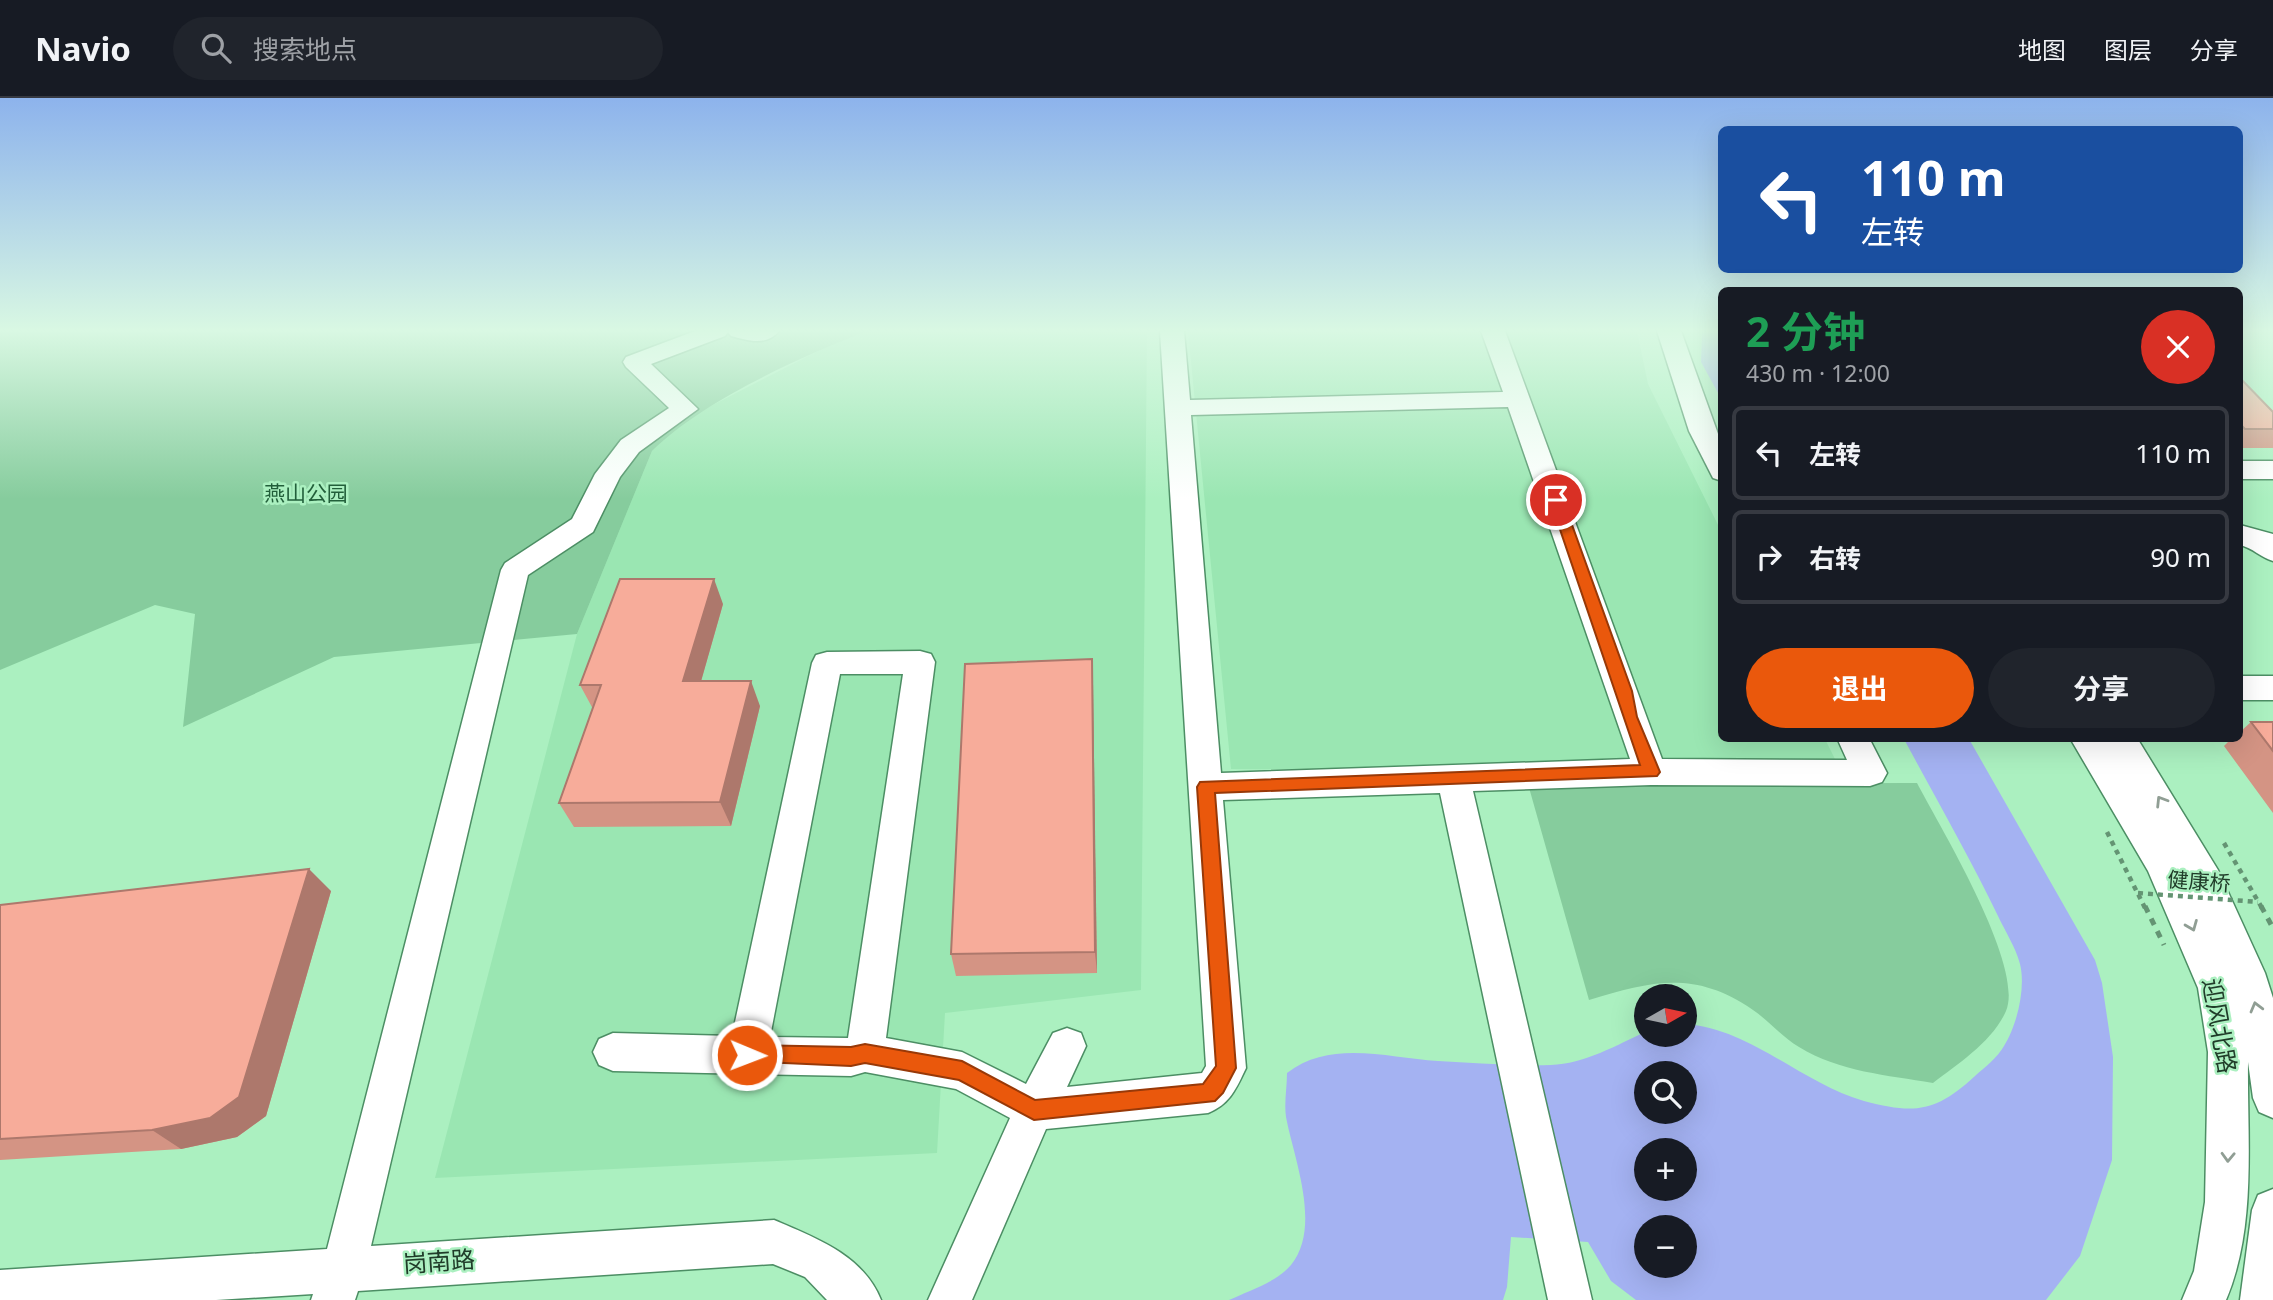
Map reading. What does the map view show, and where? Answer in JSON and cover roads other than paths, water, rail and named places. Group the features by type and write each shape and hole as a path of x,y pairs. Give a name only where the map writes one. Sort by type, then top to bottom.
{"street":[{"path":"339,1284 515,569 583,525 608,474 629,446 685,409 662,387"},
{"path":"612,1052 851,1057 865,1054 962,1071 1034,1110 1208,1094 1216,1087 1226,1068 1178,387"},
{"path":"1514,387 1651,772"},
{"path":"1688,387 1702,431 1718,464"},
{"path":"1180,408 1519,399"},
{"path":"2243,470 2273,470"},
{"path":"2243,536 2263,541 2273,551"},
{"path":"747,1055 827,663 920,662 865,1054"},
{"path":"2243,688 2273,688"},
{"path":"1206,787 1651,772 1871,773 1855,742"},
{"name":"迎风北路","path":"2088,742 2182,901 2217,988 2228,1052 2230,1089 2225,1219 2216,1272 2204,1300"},
{"name":"迎风北路","path":"2122,742 2199,863 2247,974 2263,1037 2273,1099"},
{"path":"1453,778 1566,1280"},
{"path":"950,1300 1034,1110 1067,1046"},
{"path":"2230,1089 2273,1099"},
{"path":"2262,1300 2273,1210"},
{"name":"岗南路","path":"0,1292 339,1284 774,1242 820,1262 859,1300"}],"water":[{"path":"1906,742 1971,742 2095,960 2102,983 2113,1057 2112,1160 2080,1256 2046,1300 1636,1300 1611,1281 1588,1242 1511,1237 1507,1287 1503,1300 1229,1300 1262,1286 1285,1271 1300,1249 1305,1213 1303,1192 1286,1117 1285,1101 1287,1073 1304,1063 1322,1056 1360,1053 1509,1065 1563,1064 1612,1048 1634,1037 1634,1047 1697,1047 1698,1026 1754,1046 1841,1093 1897,1108 1923,1107 1935,1104 1961,1088 1995,1058 2009,1037 2019,1006 2022,984 2018,958"}],"park label":[{"name":"燕山公园","path":"306,494"}]}
